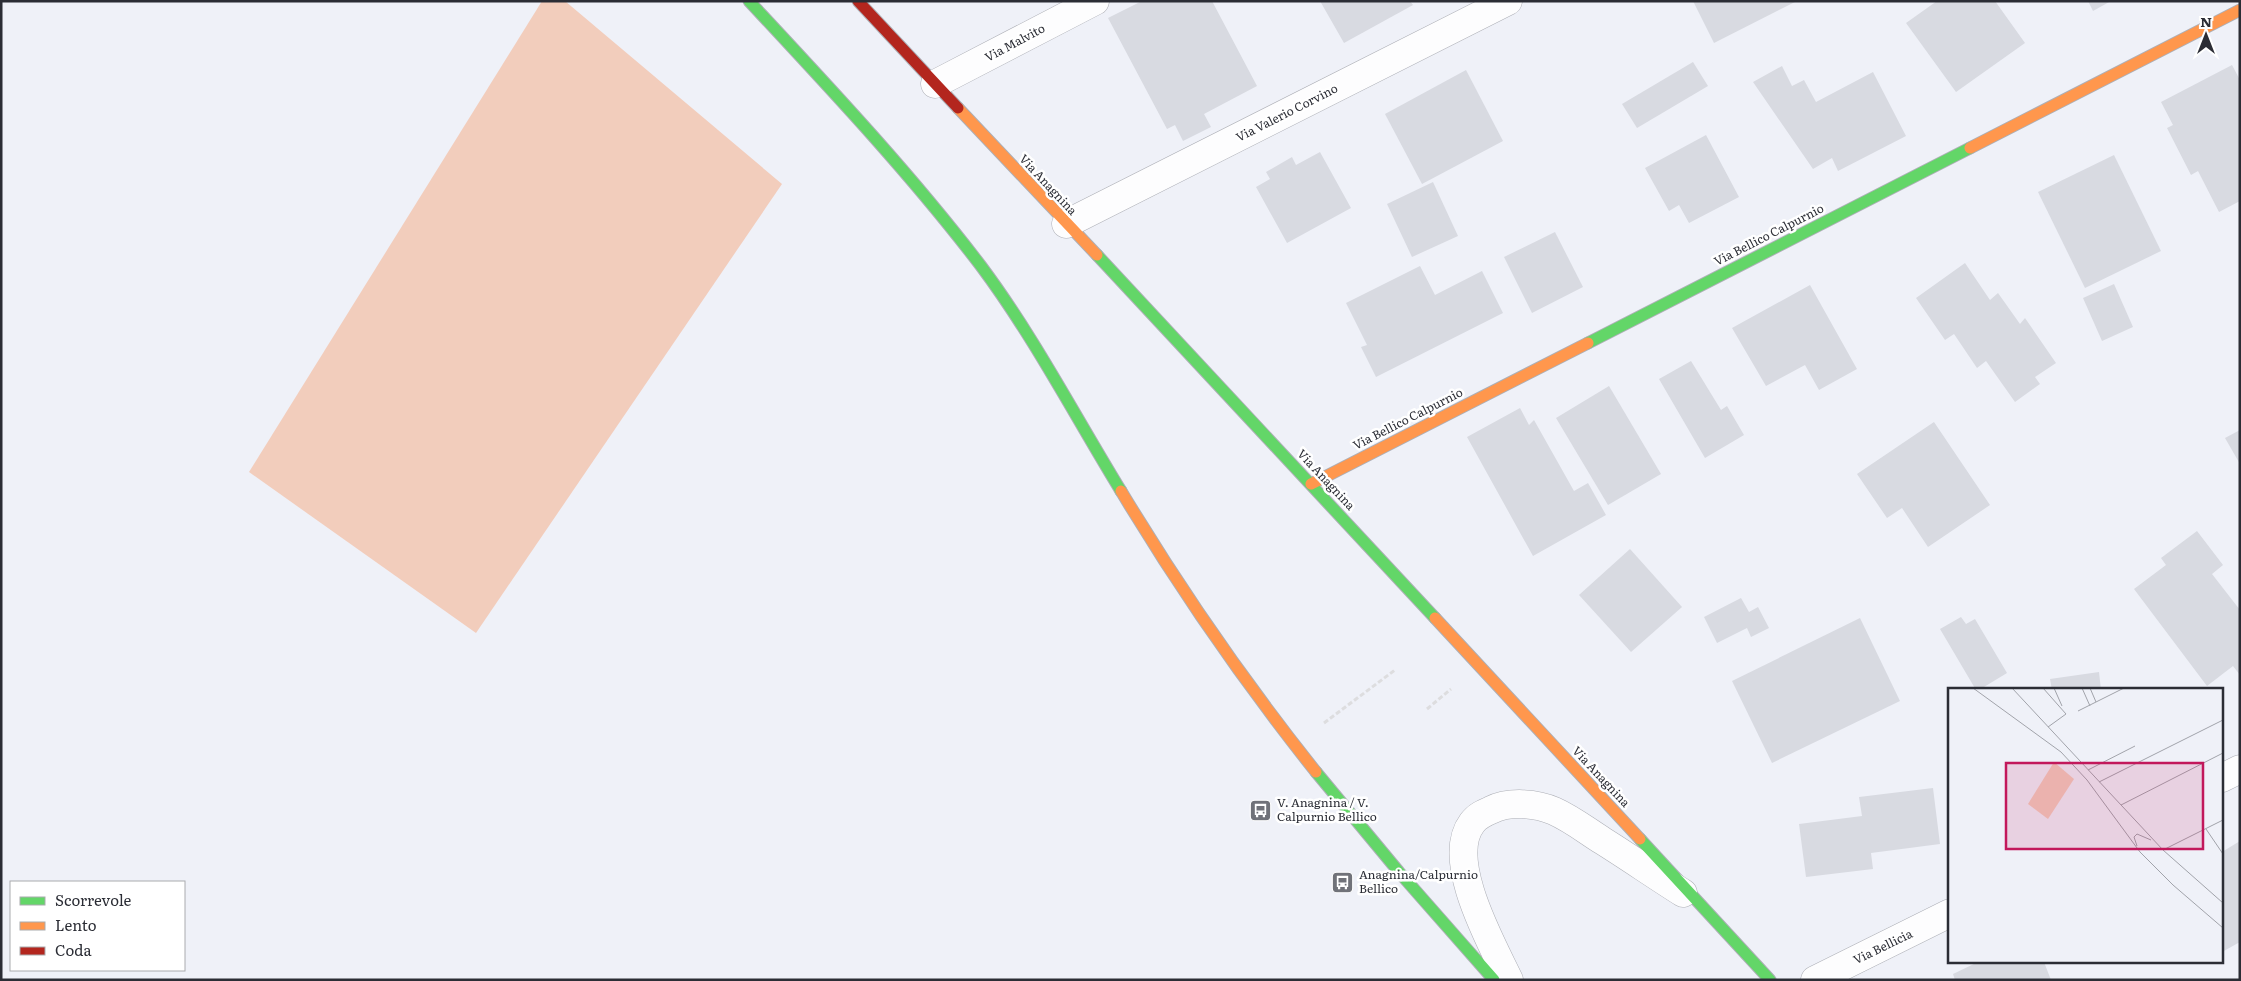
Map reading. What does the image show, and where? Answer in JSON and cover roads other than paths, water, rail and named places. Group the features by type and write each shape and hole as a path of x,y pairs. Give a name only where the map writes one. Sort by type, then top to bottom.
{"main road":[{"path":"749,1 924,195 981,267 1010,308 1157,548 1248,684 1394,868 1494,980"},
{"name":"Via Anagnina","path":"858,1 1311,484 1770,980"},
{"name":"Via Bellico Calpurnio","path":"1311,484 2240,10"}],"street":[{"name":"Via Malvito","path":"936,84 1094,1"},
{"name":"Via Valerio Corvino","path":"1066,224 1508,1"},
{"path":"2224,777 2240,770"},
{"path":"1509,980 1478,911 1464,861 1466,834 1472,823 1479,816 1494,808 1519,804 1553,810 1575,822 1703,906"},
{"name":"Via Bellicia","path":"1815,980 1948,914"}],"place":[{"name":"V. Anagnina / V. Calpurnio Bellico","path":"1261,810"},
{"name":"Anagnina/Calpurnio Bellico","path":"1343,882"}]}
